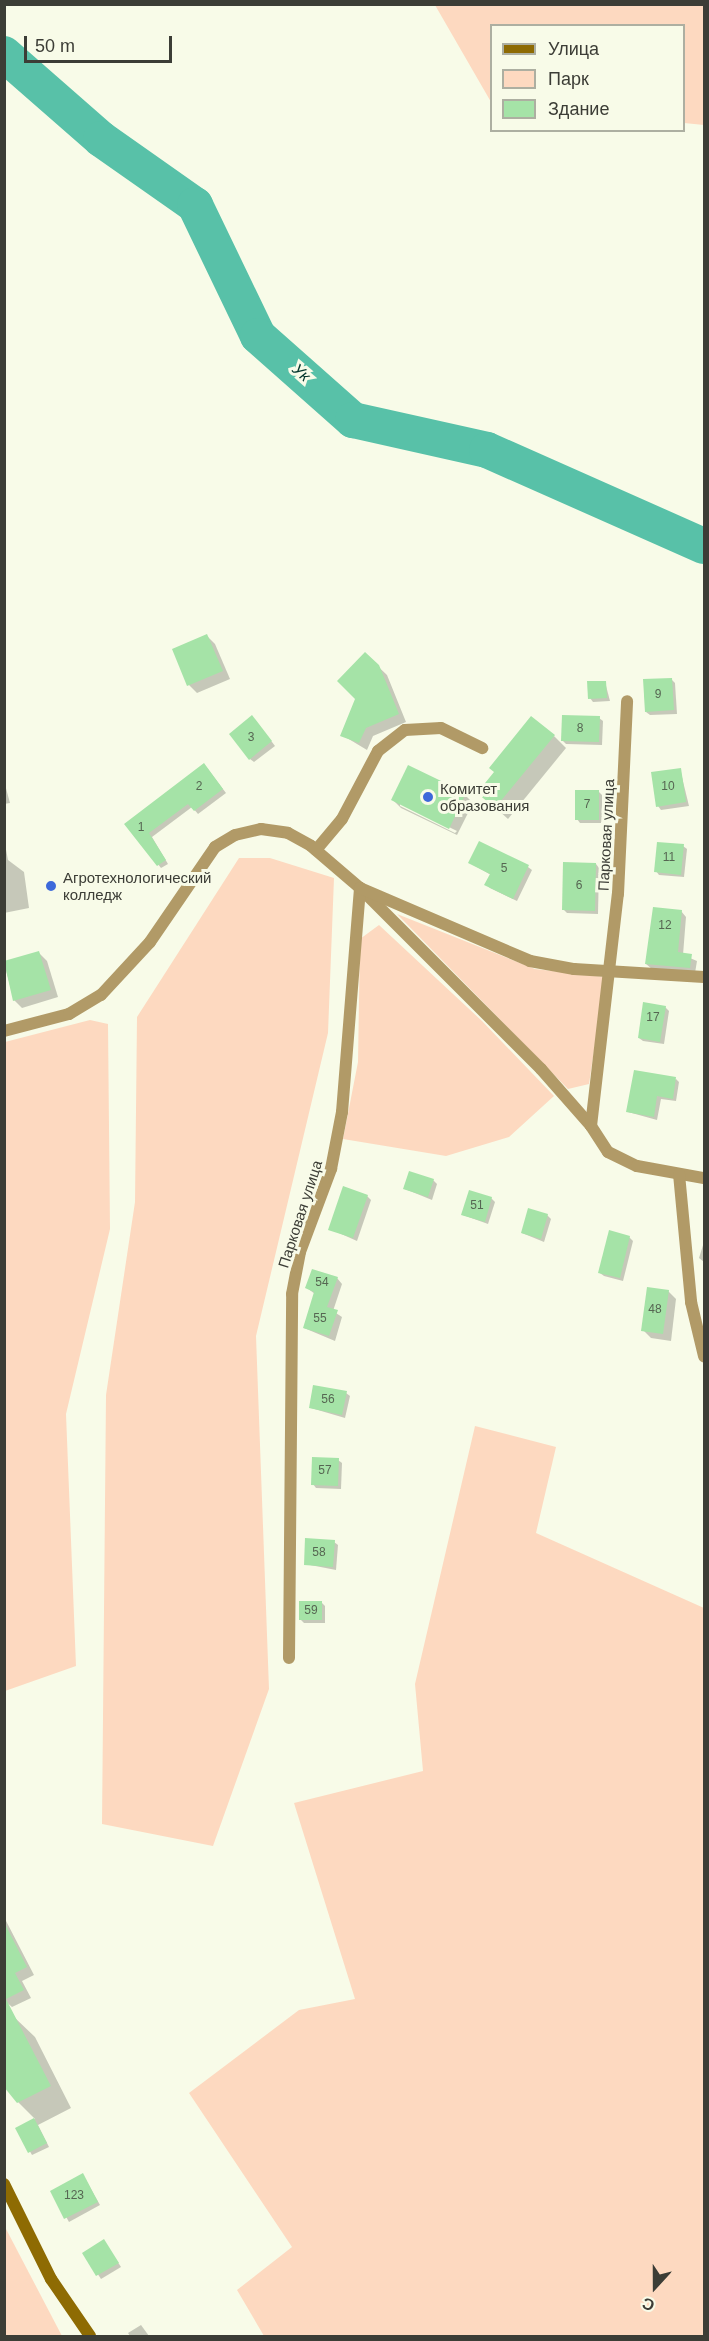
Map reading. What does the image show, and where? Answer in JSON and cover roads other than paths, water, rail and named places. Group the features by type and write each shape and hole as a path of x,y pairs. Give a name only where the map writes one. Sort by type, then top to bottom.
{"main road":[{"path":"4,2184 51,2279 90,2337"}],"street":[{"name":"Парковая улица","path":"591,1125 611,970 627,701"},
{"path":"315,850 342,819 378,751 405,730 441,728 482,748"},
{"path":"4,1031 69,1014 101,995 150,942 215,847 235,835 261,829 279,832 315,850 360,888 541,1069 591,1125 608,1152 621,1161 705,1179"},
{"name":"Парковая улица","path":"288,1658 292,1294 300,1252 331,1169 342,1112 360,888"},
{"path":"360,888 530,961 574,969 705,977"},
{"path":"680,1174 692,1302 705,1356"}],"waterway":[{"name":"Ук","path":"4,54 101,139 195,205 258,336 353,420 487,450 704,546"}],"place":[{"name":"Комитет образования","path":"428,797"},
{"name":"Агротехнологический колледж","path":"51,886"}]}
